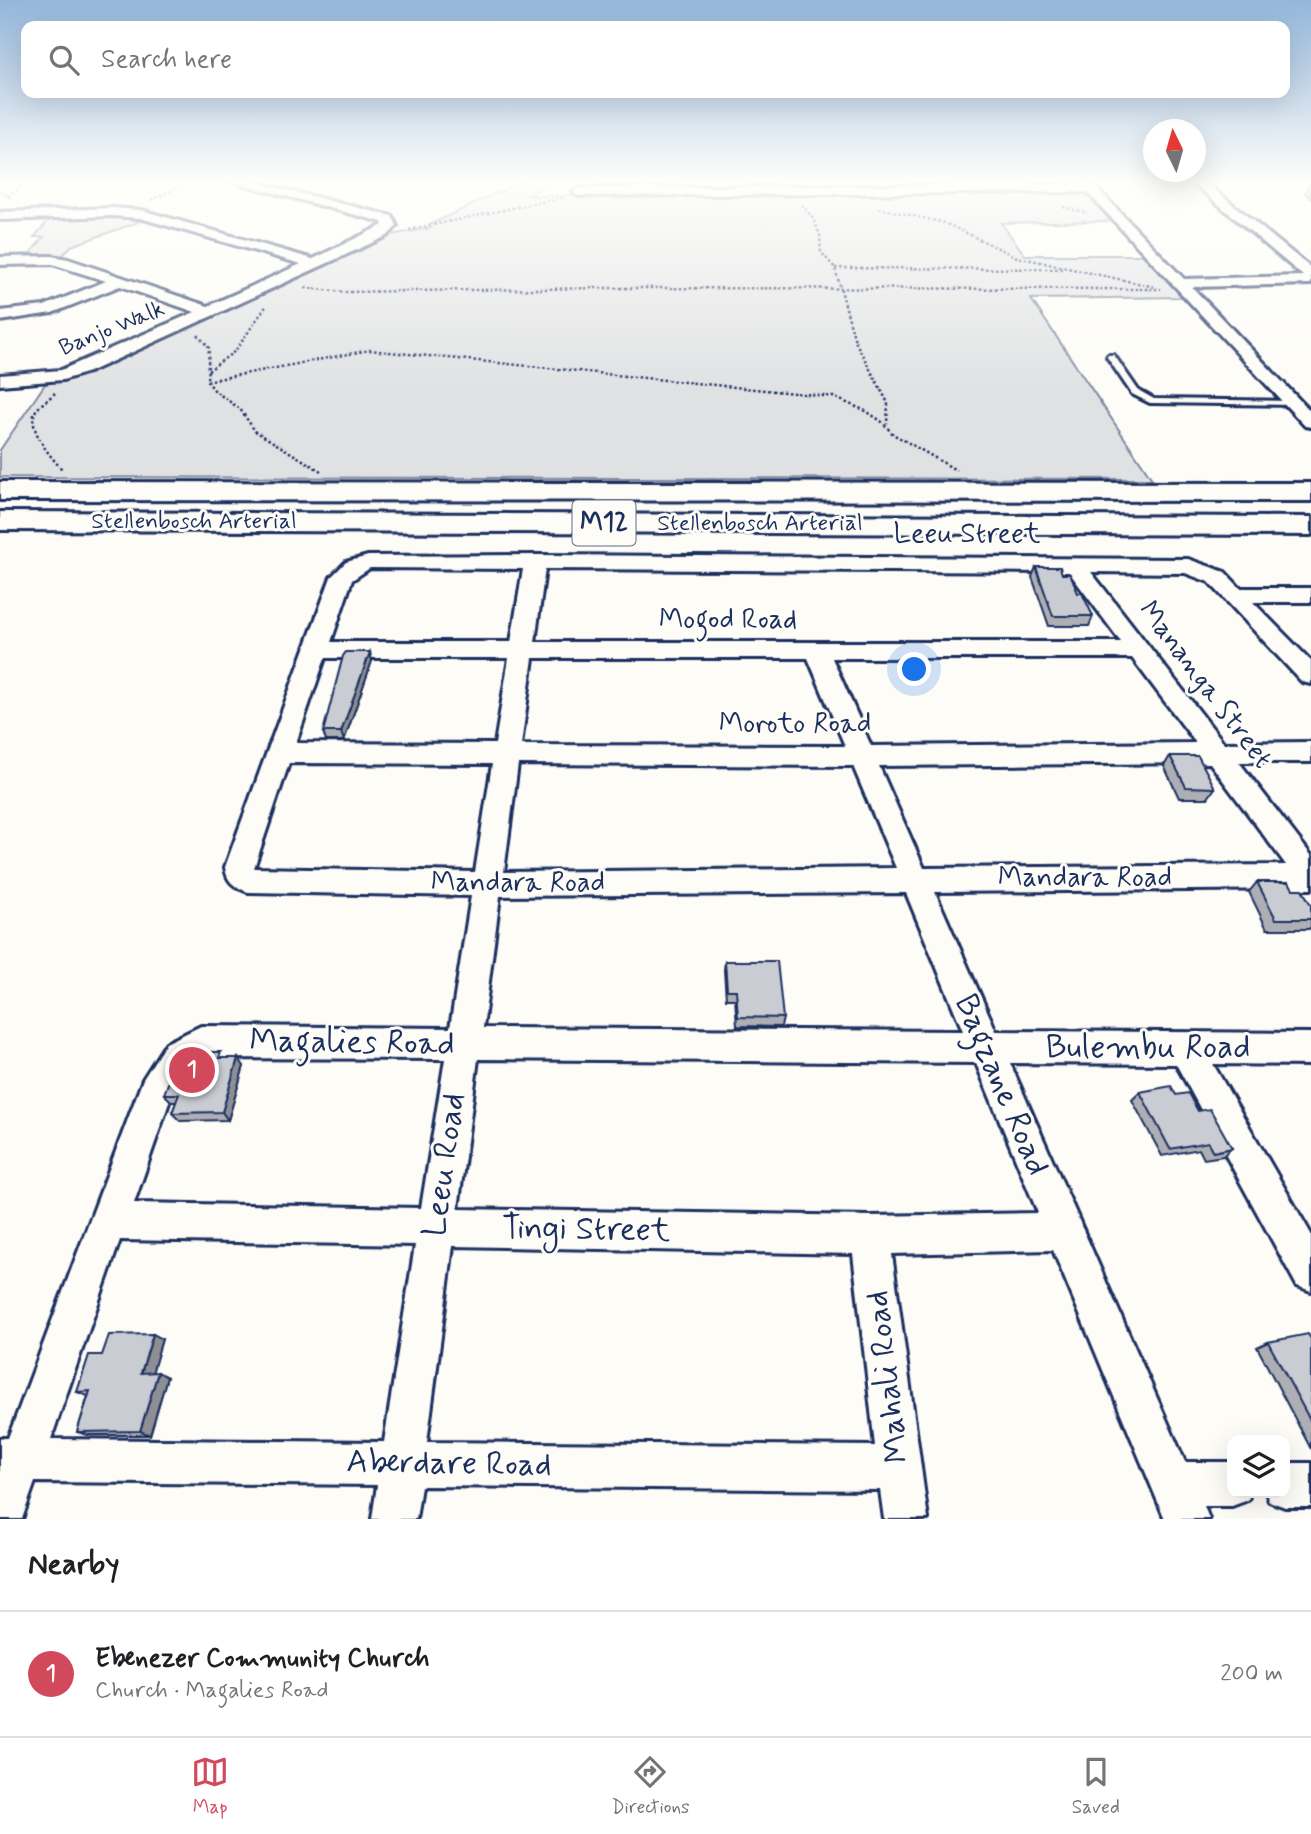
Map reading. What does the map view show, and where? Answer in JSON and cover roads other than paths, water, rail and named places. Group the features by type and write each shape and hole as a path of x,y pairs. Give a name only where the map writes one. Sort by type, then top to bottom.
{"main road":[{"name":"Stellenbosch Arterial","path":"0,491 1311,492"},
{"name":"Stellenbosch Arterial","path":"0,521 1311,526"}],"street":[{"path":"274,252 316,264"},
{"name":"Banjo Walk","path":"0,380 63,375 276,285 342,252"},
{"path":"1152,252 1309,418"},
{"path":"1280,252 1311,278"},
{"path":"0,261 52,260 210,312"},
{"path":"1181,283 1311,278"},
{"path":"0,316 47,310 117,282"},
{"name":"Mandara Road","path":"535,561 385,561 354,567 342,577 242,856 240,874 248,880 487,884 1311,877"},
{"name":"Leeu Street","path":"535,561 1188,566 1217,577 1311,676"},
{"name":"Leeu Road","path":"394,1519 535,561"},
{"name":"Mananga Street","path":"1074,564 1311,877"},
{"path":"1236,595 1311,595"},
{"name":"Mogod Road","path":"317,650 1139,650"},
{"name":"Bagzane Road","path":"817,650 1179,1501"},
{"name":"Moroto Road","path":"280,754 862,756 1311,752"},
{"name":"Magalies Road","path":"0,1519 11,1460 109,1221 160,1079 178,1054 189,1046 201,1042 986,1047"},
{"name":"Bulembu Road","path":"986,1047 1311,1049"},
{"path":"1185,1048 1306,1255"},
{"name":"Tingi Street","path":"109,1221 870,1235 1064,1231"},
{"name":"Mahali Road","path":"870,1235 906,1519"},
{"name":"Aberdare Road","path":"11,1460 899,1468"},
{"path":"1290,1485 1311,1485"},
{"path":"1179,1501 1227,1486"}],"lane":[{"path":"1111,356 1135,393 1153,401 1293,403"}],"place":[{"name":"Ebenezer Community Church","path":"192,1070"}]}
